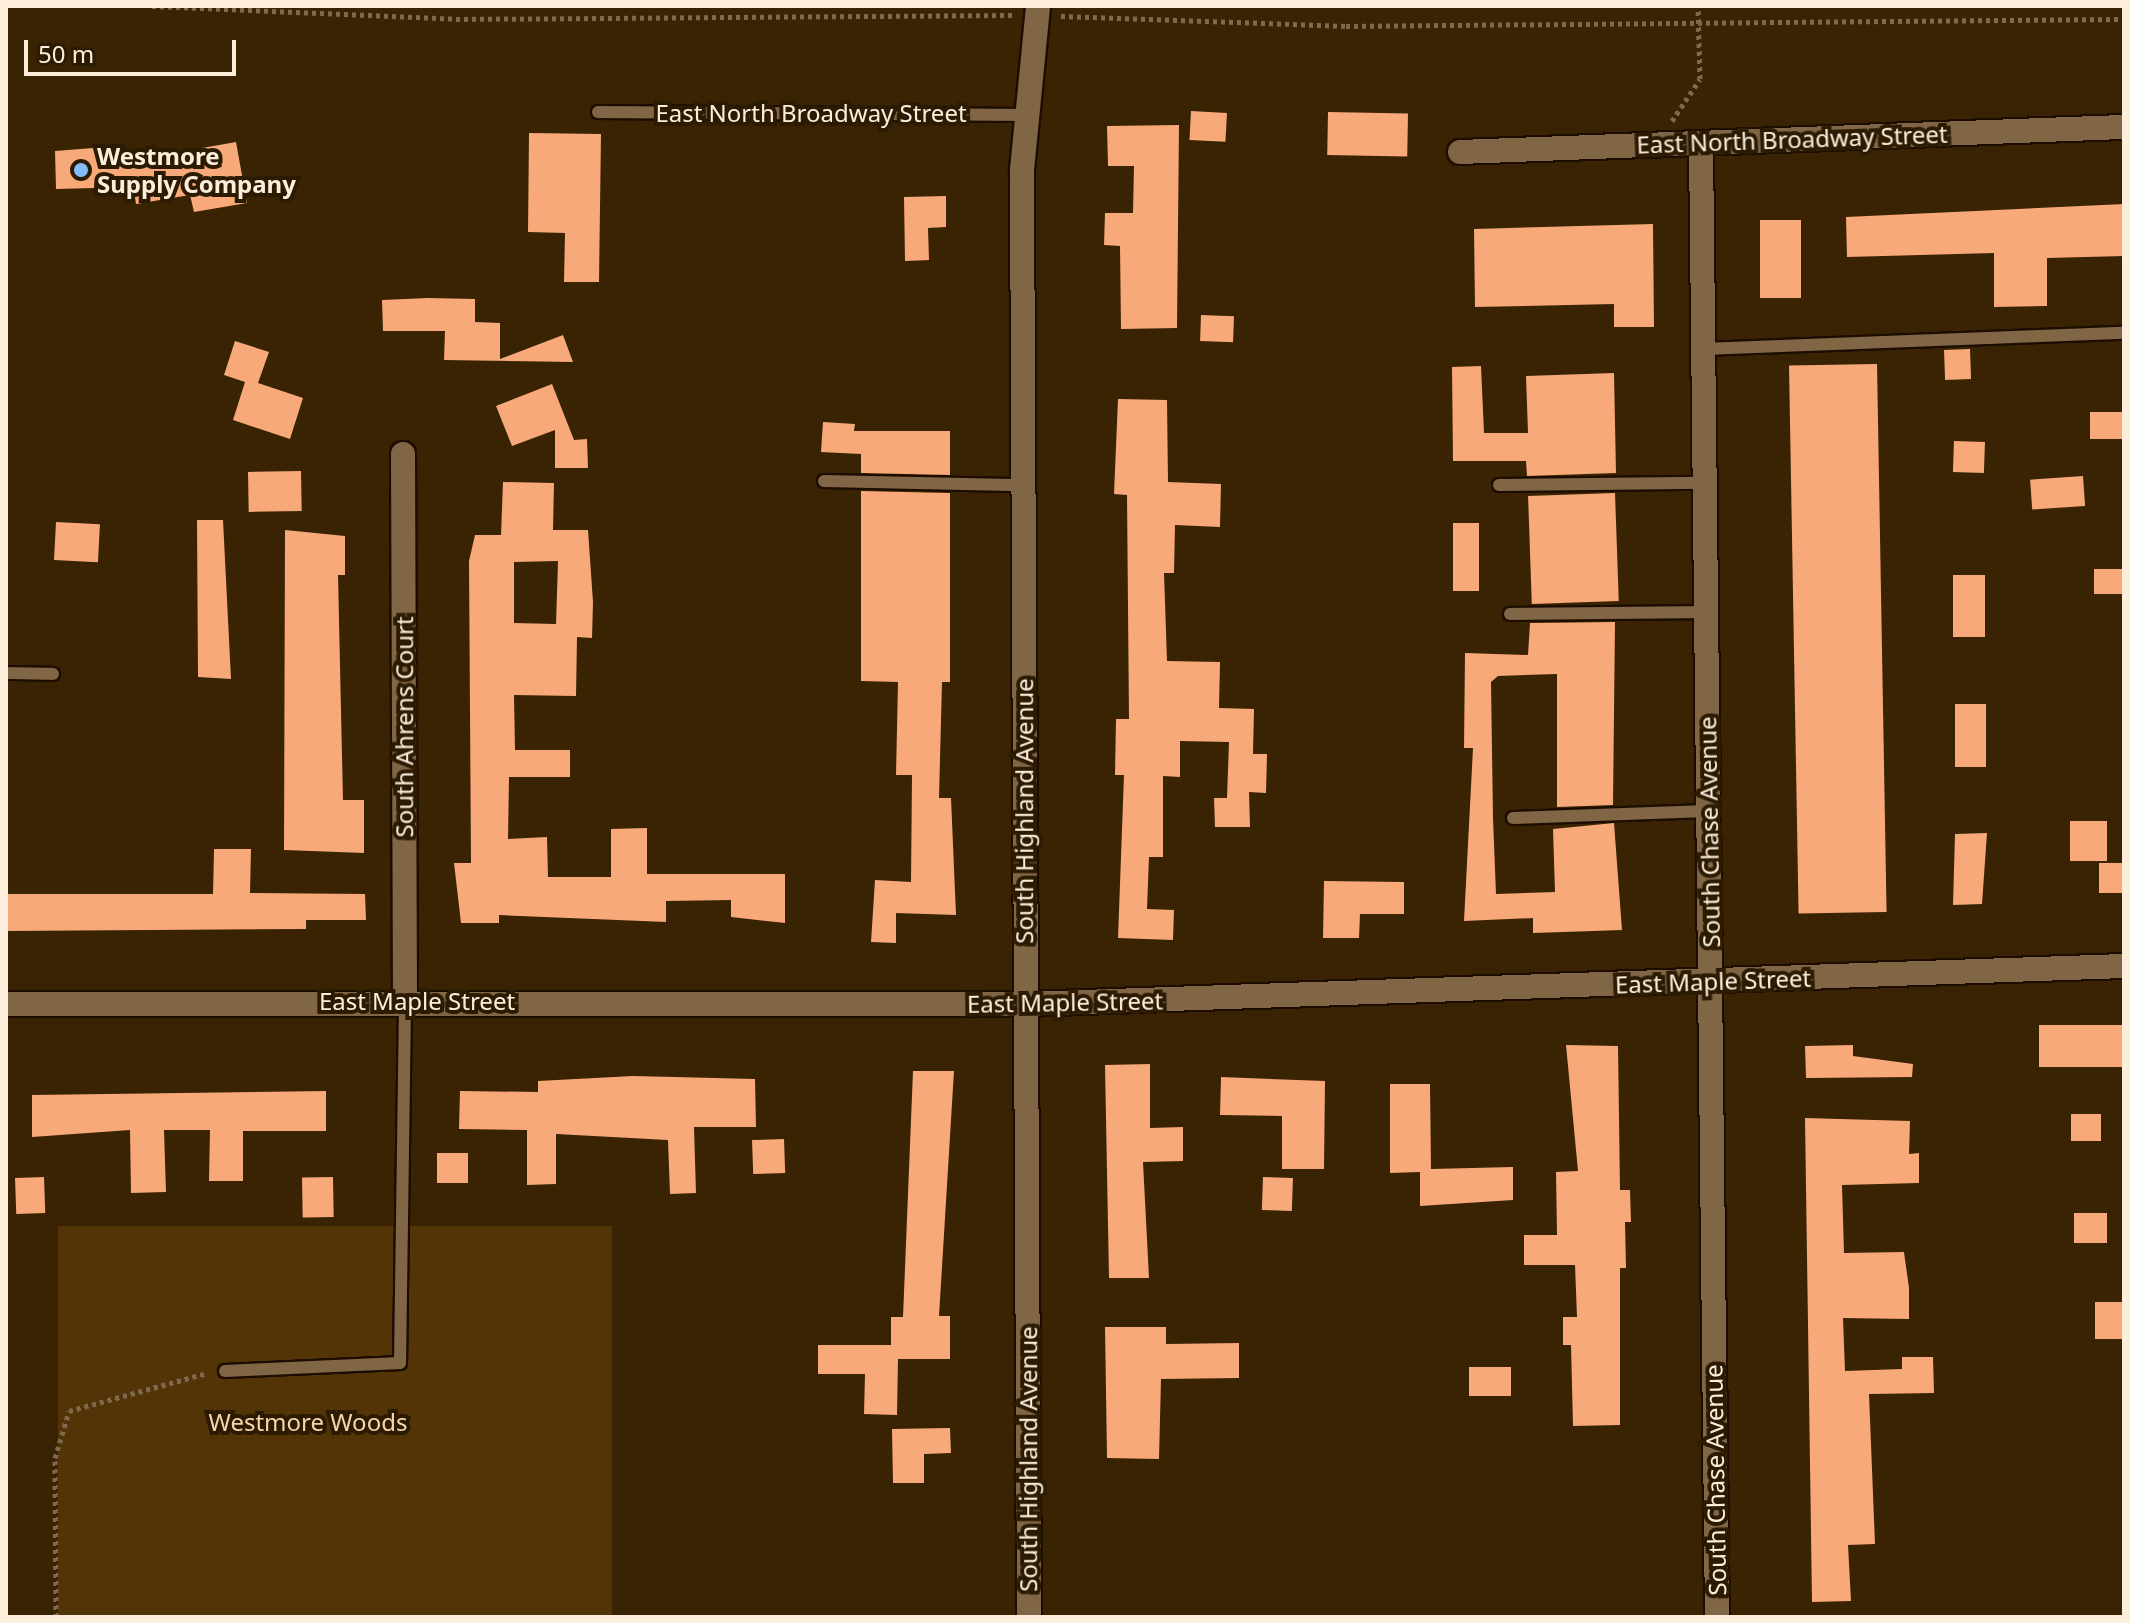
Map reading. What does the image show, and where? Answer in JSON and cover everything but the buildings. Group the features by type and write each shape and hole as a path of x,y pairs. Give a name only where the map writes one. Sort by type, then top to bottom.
{"street":[{"name":"South Highland Avenue","path":"1029,1617 1023,485 1025,115 1049,11"},
{"name":"East North Broadway Street","path":"1460,152 2124,127"},
{"name":"South Chase Avenue","path":"1701,143 1717,1617"},
{"name":"South Ahrens Court","path":"403,454 405,1000"},
{"name":"East Maple Street","path":"6,1004 405,1000 1025,1004 2124,966"}],"lane":[{"name":"East North Broadway Street","path":"598,112 1025,115"},
{"path":"1703,349 2124,333"},
{"path":"824,481 1023,485"},
{"path":"1499,485 1705,483"},
{"path":"1510,614 1706,612"},
{"path":"6,673 53,674"},
{"path":"1513,818 1708,811"},
{"path":"225,1371 400,1363 405,1000"}],"path":[{"path":"152,6 456,19 1015,15"},
{"path":"1670,144 1673,110 1700,79 1704,61 1696,20 1698,6"},
{"path":"1049,11 1346,26 1696,20 2124,19"},
{"path":"56,1617 55,1458 69,1411 181,1376 225,1371"}],"green space":[{"name":"Westmore Woods","path":"58,1226 612,1226 612,1617 58,1617"}],"place":[{"name":"Westmore Supply Company","path":"81,170"}]}
